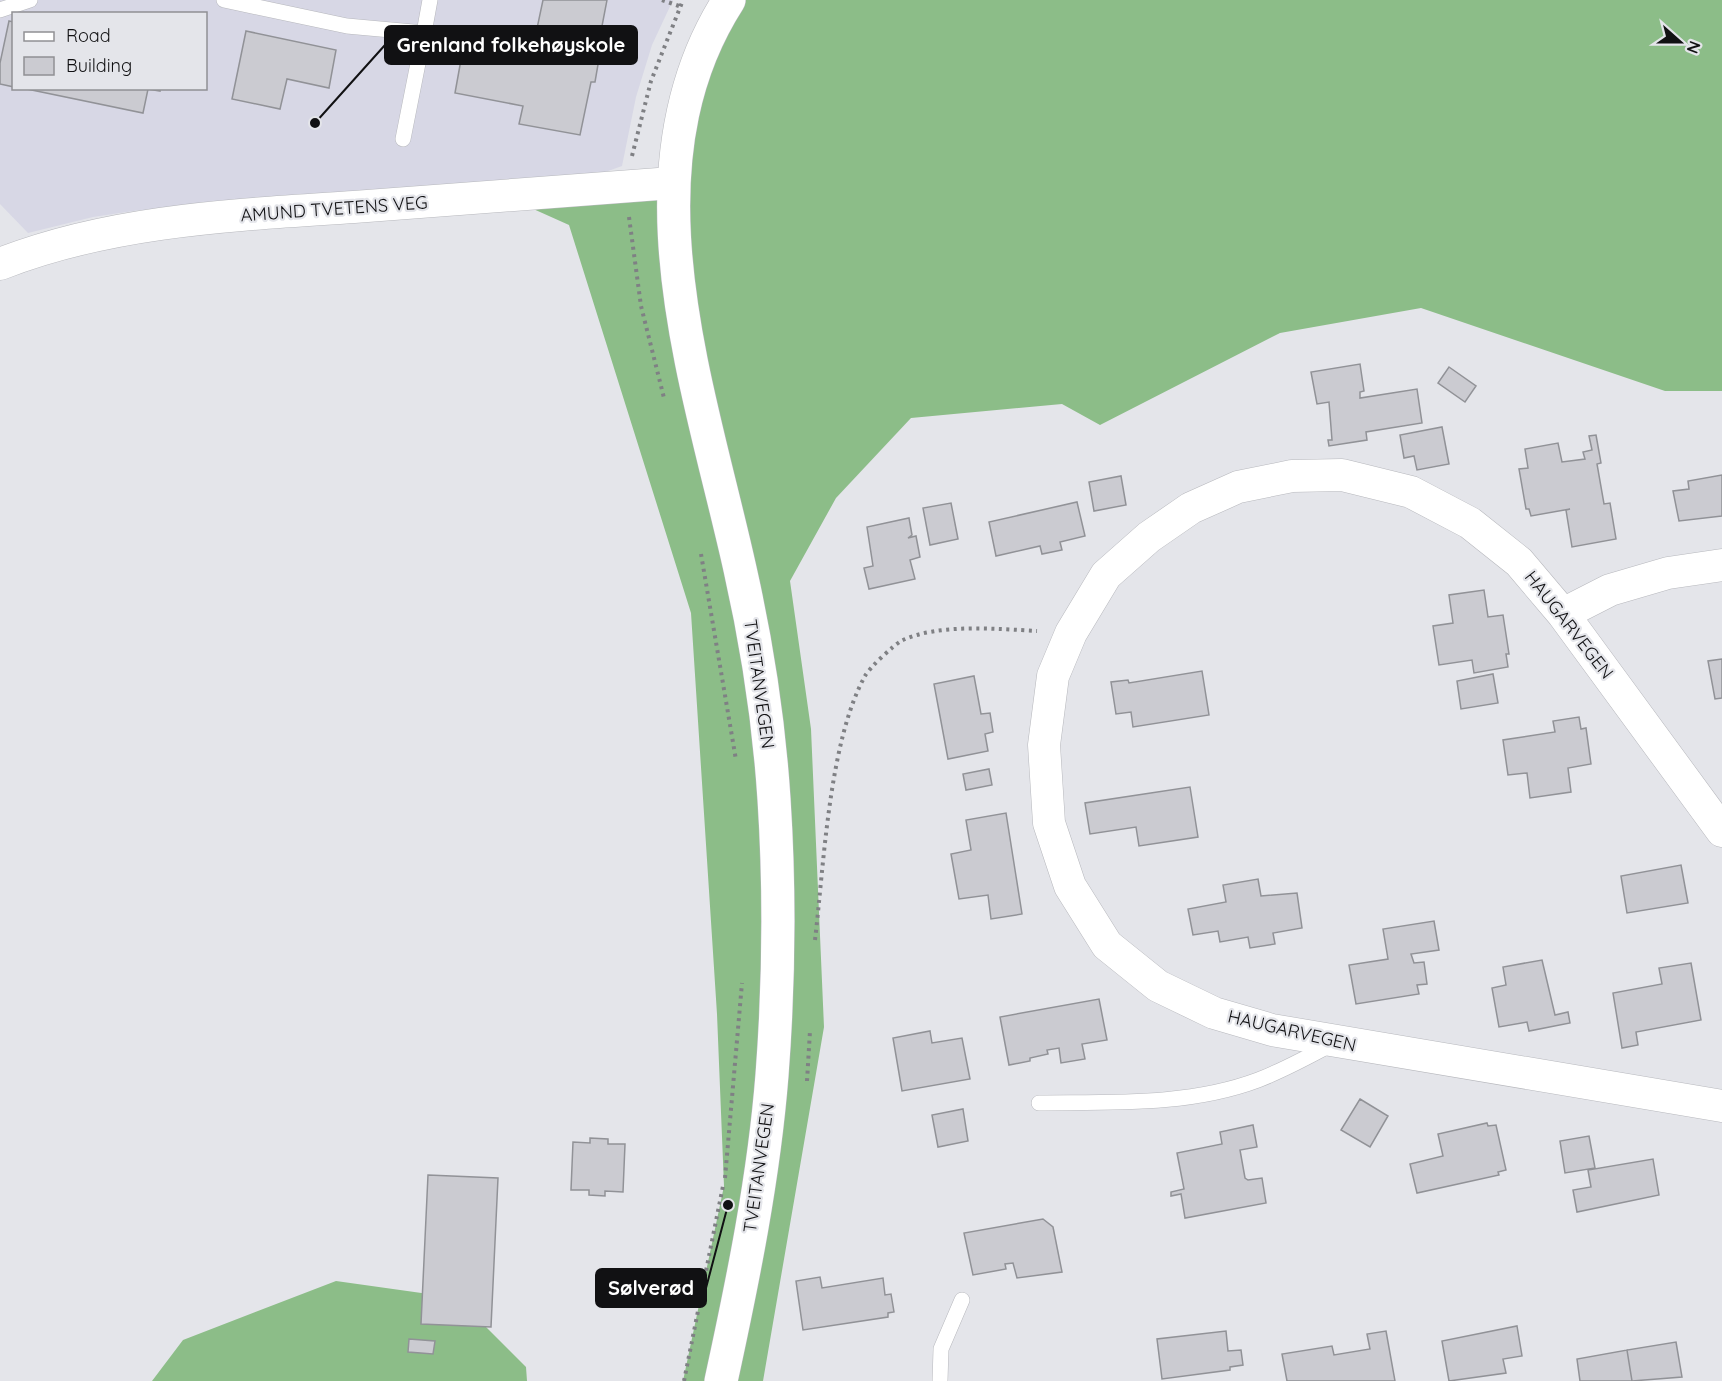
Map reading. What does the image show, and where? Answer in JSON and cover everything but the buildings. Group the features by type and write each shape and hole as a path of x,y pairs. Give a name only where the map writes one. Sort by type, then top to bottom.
{"main road":[{"name":"TVEITANVEGEN","path":"721,1381 753,1214 772,1077 778,939 777,854 768,730 758,663 742,573 691,352 677,270 672,183 683,106 698,60 729,0"}],"street":[{"name":"AMUND TVETENS VEG","path":"0,264 24,255 130,228 244,215 672,183"},
{"name":"HAUGARVEGEN","path":"1722,831 1563,614 1519,562 1470,523 1411,492 1342,475 1292,476 1238,487 1191,508 1149,537 1106,575 1071,633 1053,676 1044,745 1049,823 1070,886 1107,945 1158,986 1214,1013 1272,1030 1722,1106"},
{"path":"1563,614 1610,590 1668,573 1722,565"}],"lane":[{"path":"0,10 30,0"},
{"path":"224,0 347,26 424,33"},
{"path":"403,139 430,0"},
{"path":"1039,1102 1135,1102 1217,1092 1257,1081 1335,1042"},
{"path":"940,1381 941,1349 962,1300"}],"path":[{"path":"662,0 679,6"},
{"path":"666,407 641,306 629,226 630,187 632,156 640,118 682,0"},
{"path":"699,543 737,765"},
{"path":"815,940 832,799 846,722 866,674 901,641 940,630 1006,629 1071,633"},
{"path":"684,1381 724,1182 742,981"}],"shaded area":[{"path":"0,0 673,0 652,45 636,97 622,166 597,175 196,208 140,210 93,217 28,233 0,204"}],"green space":[{"path":"745,0 1722,0 1722,391 1665,391 1421,308 1280,333 1100,425 1062,404 911,418 836,498 790,581 811,729 824,1027 763,1381 683,1381 724,1186 717,1014 691,613 569,225 511,199 676,194 703,62"},
{"path":"336,1281 457,1298 526,1367 527,1381 152,1381 183,1340"}],"place":[{"name":"Grenland folkehøyskole","path":"315,123"},
{"name":"Sølverød","path":"728,1205"}]}
